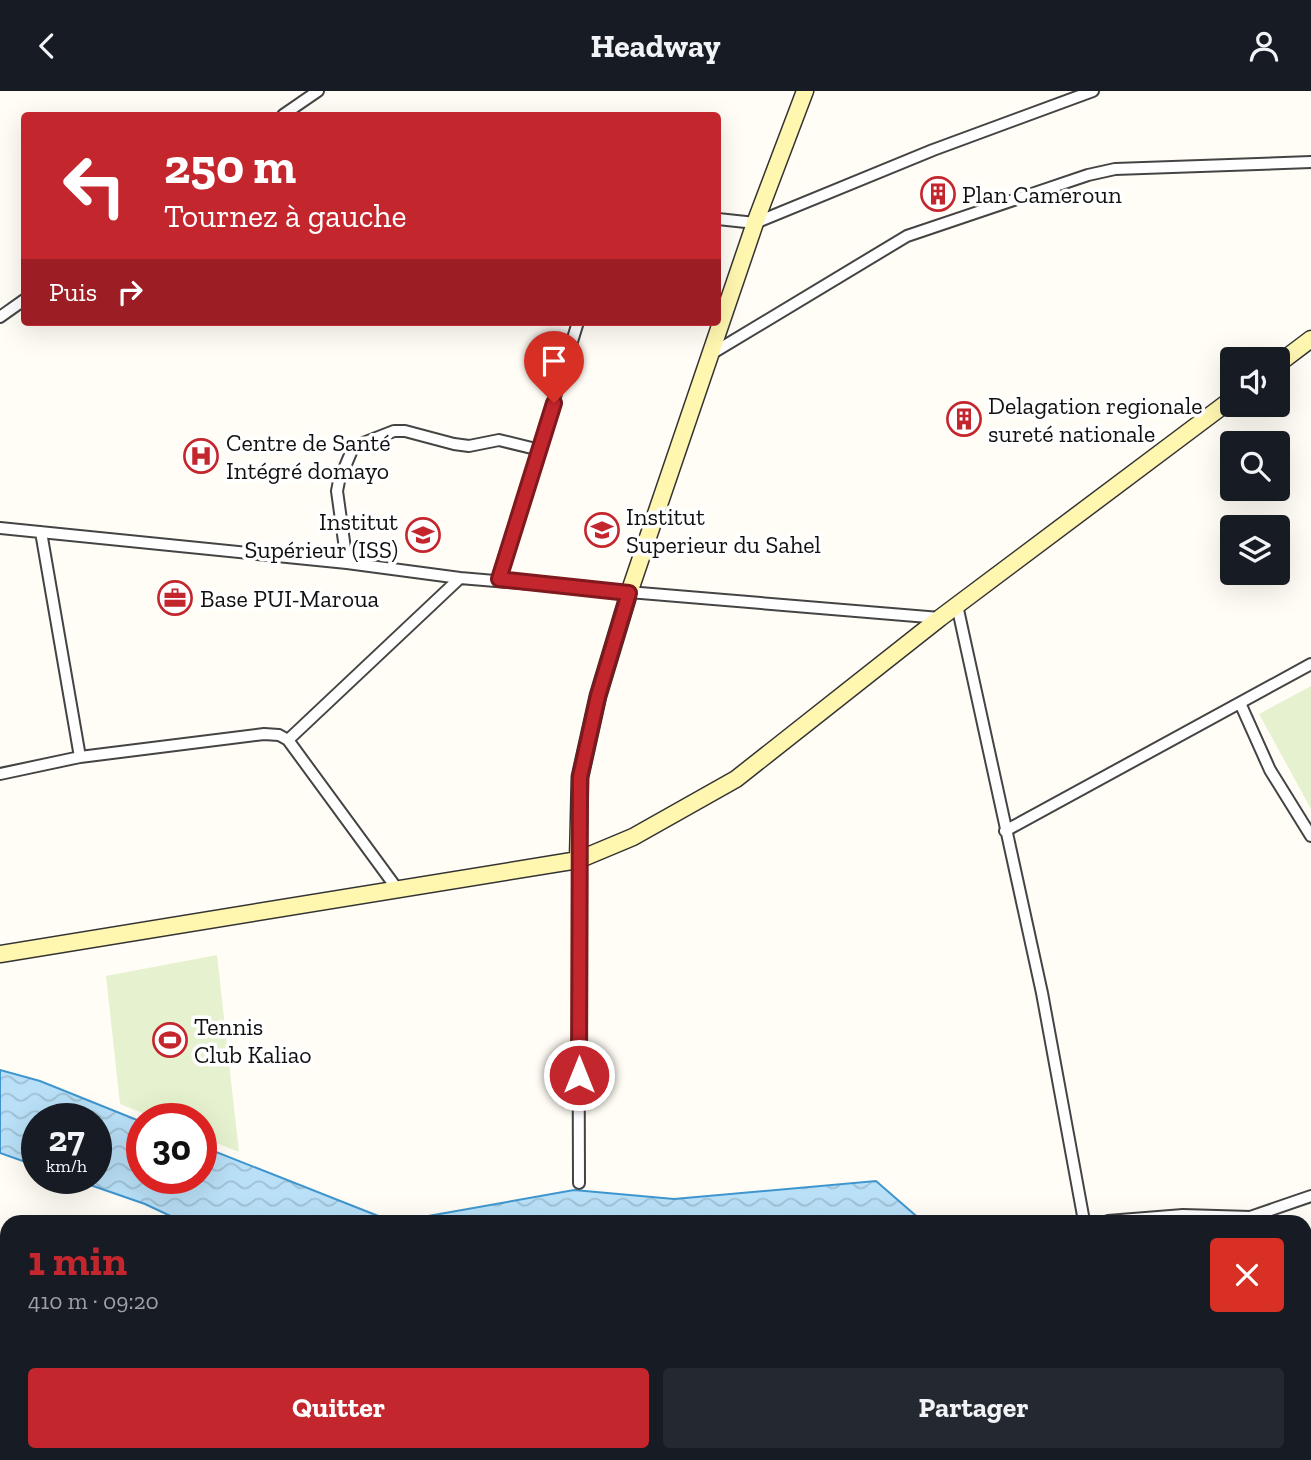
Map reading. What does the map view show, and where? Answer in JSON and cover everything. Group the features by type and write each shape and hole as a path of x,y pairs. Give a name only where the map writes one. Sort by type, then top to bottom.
{"street":[{"path":"287,112 318,91"},
{"path":"721,324 755,223 806,91"},
{"path":"721,219 755,223 933,150 1093,91"},
{"path":"711,354 907,236 1088,175 1115,169 1311,162"},
{"path":"0,317 21,302"},
{"path":"499,579 577,326"},
{"path":"579,1183 580,777 598,696 629,593 720,326"},
{"path":"1290,356 1311,339"},
{"path":"0,954 578,860 633,837 736,779 940,618 1220,408"},
{"path":"347,563 337,491 349,455 358,445 386,433 405,431 454,445 469,446 499,440 540,450"},
{"path":"0,528 347,563 460,578 499,579 629,593 940,618"},
{"path":"41,532 80,757"},
{"path":"288,740 460,578"},
{"path":"957,605 1042,993 1083,1215"},
{"path":"1006,831 1311,664"},
{"path":"1240,703 1270,770 1311,837"},
{"path":"0,774 80,757 264,734 279,735 288,740 398,890"},
{"path":"1253,1215 1311,1196"}],"green space":[{"path":"1311,686 1311,809 1259,714"},
{"name":"Tennis Club Kaliao","path":"217,955 239,1152 217,1143 217,1103 126,1103 126,1106 120,1104 106,976"}],"water":[{"path":"0,1070 40,1081 95,1103 21,1103 21,1160 0,1153"},
{"path":"112,1110 126,1116 126,1194 217,1194 217,1152 376,1215 168,1215 112,1193"},
{"path":"876,1181 915,1215 434,1215 574,1190 674,1199"}],"place":[{"name":"Plan Cameroun","path":"938,194"},
{"name":"Delagation regionale sureté nationale","path":"964,419"},
{"name":"Centre de Santé Intégré domayo","path":"201,456"},
{"name":"Institut Superieur du Sahel","path":"602,530"},
{"name":"Institut Supérieur (ISS)","path":"423,535"},
{"name":"Base PUI-Maroua","path":"175,598"},
{"name":"Tennis Club Kaliao","path":"170,1040"}],"route":[{"path":"554,403 499,579 629,593 598,696 580,777 579,1075"}]}
